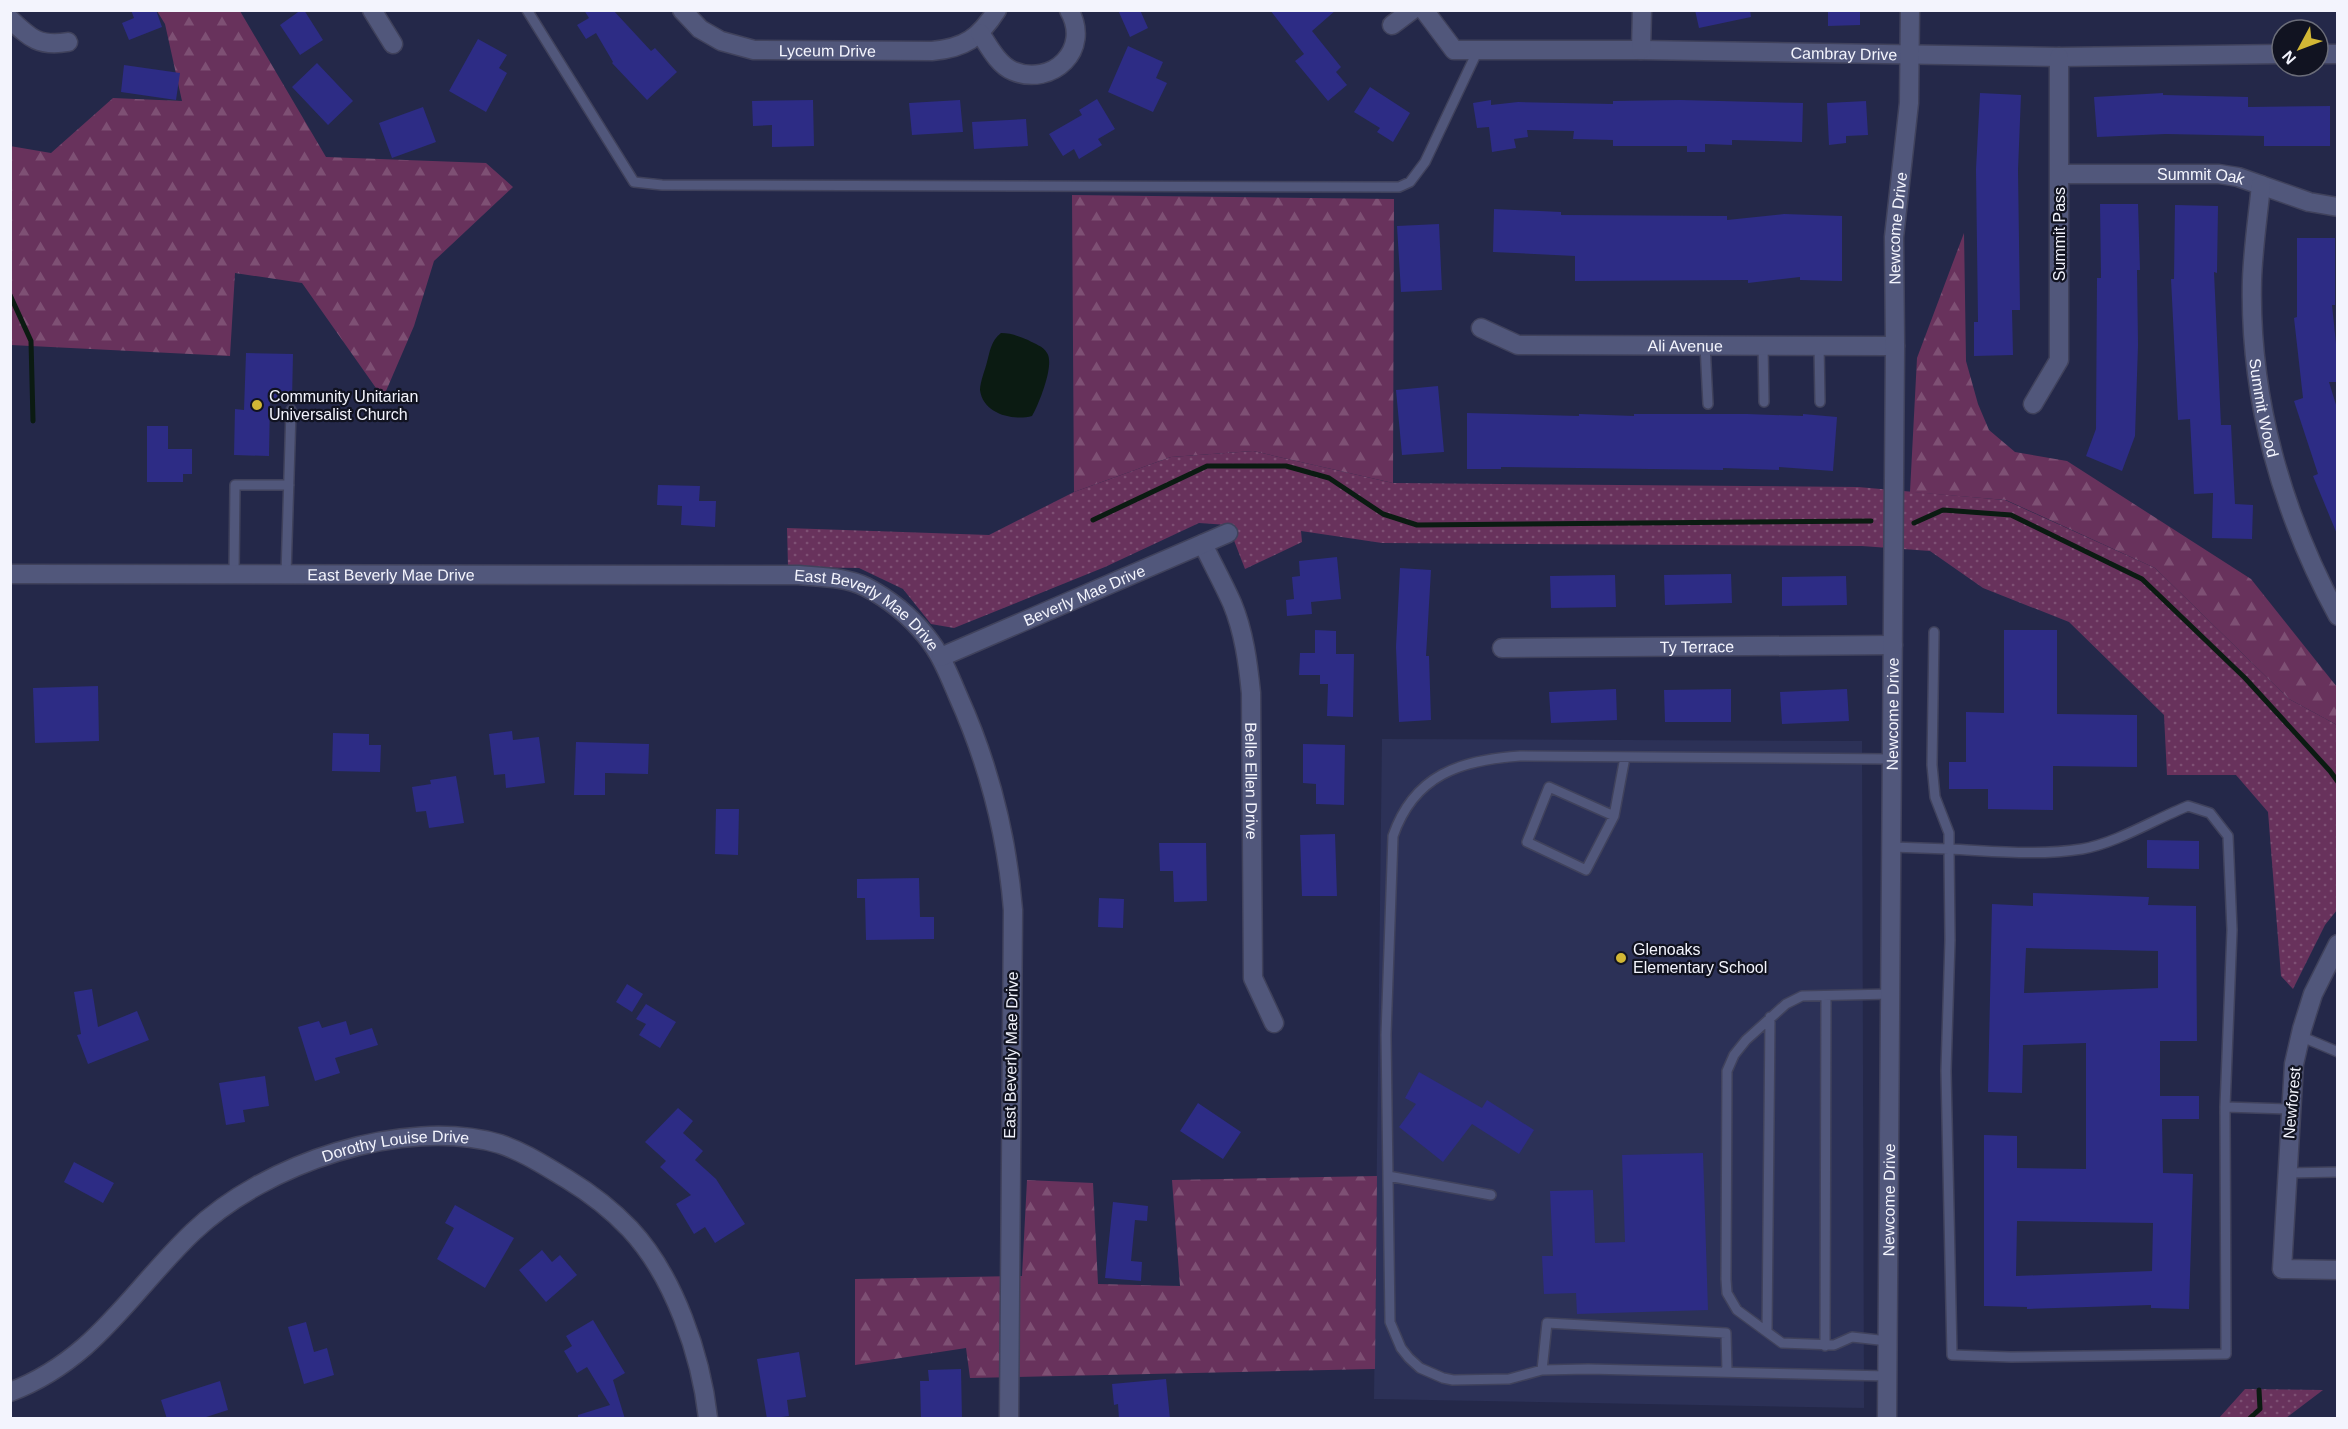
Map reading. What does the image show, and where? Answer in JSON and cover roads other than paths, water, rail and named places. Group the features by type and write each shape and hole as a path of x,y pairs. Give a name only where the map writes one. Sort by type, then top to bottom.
{"street":[{"path":"372,10 393,44"},
{"name":"Lyceum Drive","path":"682,10 700,29 721,41 754,50 953,49 966,44 980,33 997,10"},
{"path":"980,33 1000,61 1011,70 1026,74 1042,74 1057,67 1071,52 1076,42 1077,29 1069,10"},
{"path":"1392,25 1412,10"},
{"name":"Cambray Drive","path":"1424,10 1454,50 1910,53 2059,57 2270,54"},
{"path":"1641,50 1642,10"},
{"name":"Newcome Drive","path":"1887,1419 1893,759 1894,237 1909,103 1910,10"},
{"path":"10,19 37,42 53,45 68,42"},
{"name":"Summit Pass","path":"2033,404 2059,360 2059,57"},
{"name":"Summit Oak","path":"2060,174 2219,174 2238,177 2309,202 2337,207"},
{"name":"Summit Wood","path":"2261,185 2252,279 2253,327 2259,388 2272,456 2291,514 2314,572 2337,616"},
{"name":"Ali Avenue","path":"1481,328 1518,345 1895,346"},
{"name":"Beverly Mae Drive","path":"941,657 1228,533"},
{"name":"Belle Ellen Drive","path":"1203,544 1232,603 1242,633 1248,663 1251,693 1253,978 1274,1023"},
{"name":"East Beverly Mae Drive","path":"10,574 800,575 836,578 864,586 909,617 941,657 987,768 1002,821 1010,875 1013,910 1009,1419"},
{"name":"Ty Terrace","path":"1502,648 1893,645"},
{"name":"Newforest","path":"2337,944 2313,994 2300,1036 2295,1064 2290,1109 2282,1269 2337,1270"},
{"name":"Dorothy Louise Drive","path":"10,1392 29,1385 61,1367 91,1343 191,1233 220,1207 267,1180 324,1157 383,1140 428,1136 466,1138 500,1144 527,1155 586,1191 609,1208 631,1230 649,1253 670,1288 697,1360 708,1419"}],"lane":[{"path":"527,10 634,182 662,185 1399,187 1410,182 1425,162 1478,50"},
{"path":"1706,345 1708,404"},
{"path":"1763,345 1764,402"},
{"path":"1819,345 1820,402"},
{"path":"286,574 291,410"},
{"path":"234,575 235,484 289,485"},
{"path":"1892,847 1949,849 2025,852 2083,849 2118,837 2188,806 2210,813 2228,836 2232,930 2225,1107 2226,1354 2011,1357 1952,1355 1946,1071 1950,940 1949,849 1949,833 1935,797 1932,765 1934,632"},
{"path":"1888,1376 1588,1369 1542,1370 1509,1379 1453,1380 1431,1374 1420,1368 1401,1348 1390,1322 1386,1035 1391,848 1405,810 1415,796 1434,779 1465,763 1520,756 1893,759"},
{"path":"1614,816 1549,787 1527,842 1586,870 1614,816 1625,757"},
{"path":"1888,1341 1852,1337 1834,1345 1825,1346 1782,1343 1737,1310 1727,1293 1727,1071 1734,1055 1770,1017 1786,1004 1803,996 1891,994"},
{"path":"1825,1346 1826,996"},
{"path":"1767,1332 1770,1017"},
{"path":"2300,1036 2337,1052"},
{"path":"2225,1107 2290,1109"},
{"path":"2287,1173 2337,1172"},
{"path":"1388,1176 1491,1195"},
{"path":"1542,1370 1547,1323 1726,1333 1727,1371"}],"waterway":[{"path":"10,295 31,341 33,421"},
{"path":"1093,520 1207,466 1286,466 1329,478 1383,514 1417,525 1871,521"},
{"path":"1914,523 1943,510 2011,515 2142,579 2245,678 2338,782"},
{"path":"2250,1418 2260,1409 2259,1390"}],"place":[{"name":"Community Unitarian Universalist Church","path":"257,405"},
{"name":"Glenoaks Elementary School","path":"1621,958"}]}
